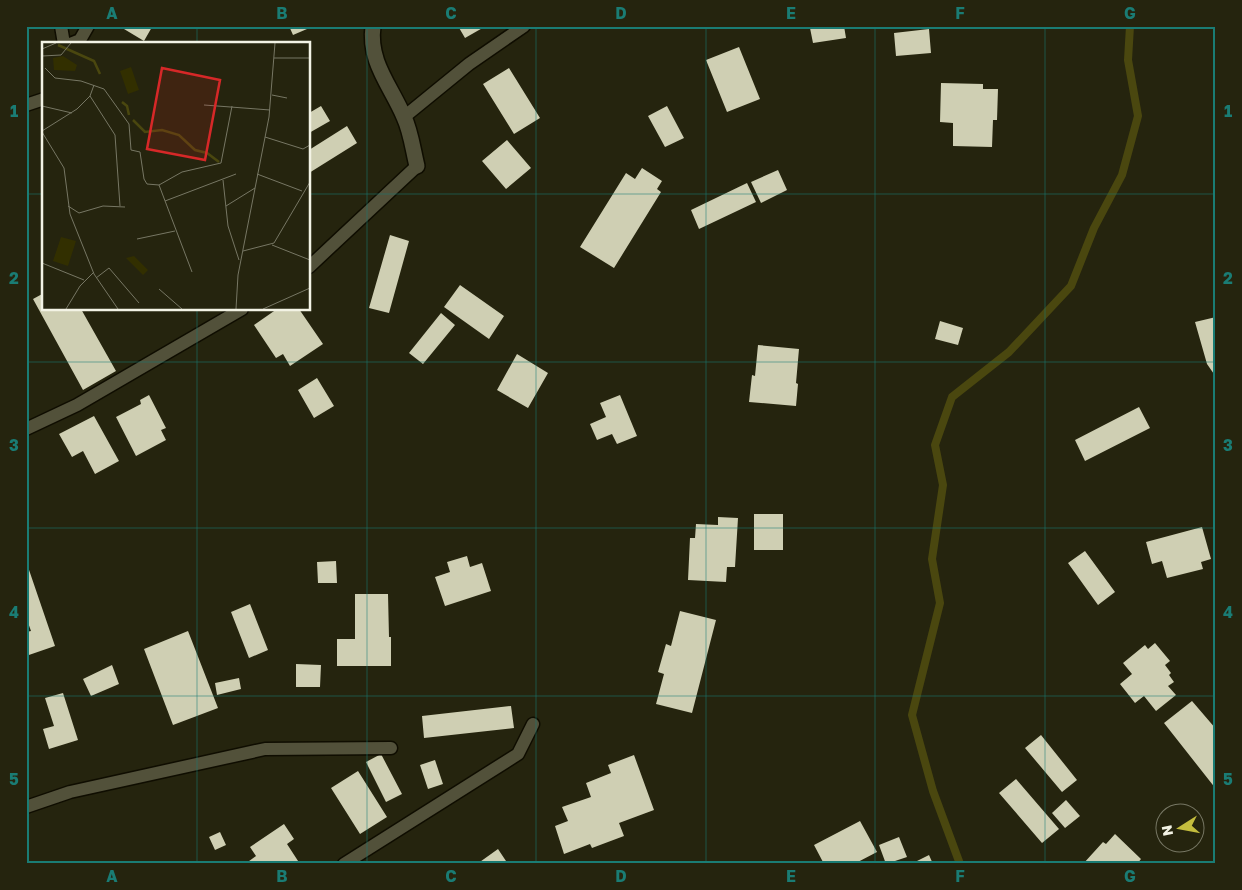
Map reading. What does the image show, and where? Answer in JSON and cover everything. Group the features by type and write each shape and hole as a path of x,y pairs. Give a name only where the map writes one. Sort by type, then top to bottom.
{"street":[{"path":"372,26 371,40 381,75 404,117 418,166"}],"lane":[{"path":"61,26 64,42"},
{"path":"75,42 80,40 88,26"},
{"path":"404,117 469,64 524,26"},
{"path":"26,105 42,100"},
{"path":"310,266 418,166"},
{"path":"26,429 78,405 240,310"},
{"path":"344,864 518,754 533,724"},
{"path":"26,807 70,792 265,749 391,748"}],"building":[{"path":"119,26 151,26 152,27 144,41"},
{"path":"289,26 314,26 293,35"},
{"path":"458,26 486,26 465,38"},
{"path":"818,26 844,26 846,38 813,43 810,28"},
{"path":"929,29 931,53 896,56 894,33"},
{"path":"739,47 760,99 727,112 706,60"},
{"path":"509,68 540,118 514,134 483,84"},
{"path":"941,83 983,84 983,89 998,89 997,120 993,120 992,147 953,146 953,123 940,122"},
{"path":"321,106 330,121 310,132 310,112"},
{"path":"667,106 684,138 665,147 648,116"},
{"path":"347,126 357,143 310,172 310,149"},
{"path":"507,140 531,168 506,189 482,161"},
{"path":"642,168 662,181 657,189 661,192 614,268 580,247 626,173 635,179"},
{"path":"778,170 787,190 761,203 751,182"},
{"path":"747,183 756,202 699,229 691,210"},
{"path":"390,235 409,241 389,313 369,308"},
{"path":"460,285 504,316 489,339 444,307"},
{"path":"42,294 42,310 82,310 116,371 83,390 33,299"},
{"path":"276,310 300,310 323,344 290,366 283,354 276,358 254,325"},
{"path":"441,313 455,325 423,364 409,353"},
{"path":"1216,317 1216,377 1207,364 1195,322"},
{"path":"940,321 963,328 958,345 935,339"},
{"path":"758,345 799,349 796,406 749,402 752,375 755,376"},
{"path":"517,354 548,373 528,408 497,390"},
{"path":"317,378 334,406 314,418 298,390"},
{"path":"149,395 166,428 161,430 166,440 136,456 116,417 141,404 140,400"},
{"path":"620,395 637,436 617,444 612,434 597,440 590,424 606,417 600,403"},
{"path":"1139,407 1150,428 1085,461 1075,440"},
{"path":"94,416 119,461 95,474 83,451 72,457 59,434"},
{"path":"754,514 783,514 783,550 754,550"},
{"path":"718,517 738,518 735,567 727,567 726,582 688,580 690,538 695,538 696,524 718,525"},
{"path":"1202,527 1211,559 1201,562 1203,569 1167,578 1162,561 1152,564 1146,542"},
{"path":"1085,551 1115,592 1098,605 1068,563"},
{"path":"467,556 470,567 482,563 491,591 445,606 435,577 450,572 447,562"},
{"path":"336,561 337,583 318,583 317,562"},
{"path":"27,564 55,646 26,656 26,632 31,631 26,617"},
{"path":"355,594 388,594 391,666 337,666 337,639 355,639"},
{"path":"250,604 268,650 249,658 231,612"},
{"path":"680,611 716,620 692,713 656,704 664,674 658,672 666,644 671,646"},
{"path":"188,631 218,708 173,725 144,649"},
{"path":"1155,643 1170,661 1165,665 1171,673 1169,675 1174,682 1168,686 1176,695 1156,711 1144,696 1135,703 1120,684 1132,674 1123,663 1145,645 1148,649"},
{"path":"296,664 321,665 320,687 296,687"},
{"path":"112,665 119,684 91,696 83,679"},
{"path":"239,678 241,689 217,695 215,683"},
{"path":"63,693 78,740 49,749 43,729 54,726 45,698"},
{"path":"1192,701 1216,729 1216,789 1164,723"},
{"path":"511,706 514,728 424,738 422,716"},
{"path":"1041,735 1077,780 1062,792 1025,748"},
{"path":"381,754 402,794 386,802 366,762"},
{"path":"634,755 654,810 619,823 624,836 592,848 590,844 564,854 555,826 568,821 562,807 591,797 586,783 611,773 608,765"},
{"path":"435,760 443,784 428,789 420,765"},
{"path":"358,771 387,817 360,834 331,788"},
{"path":"1016,779 1059,829 1042,843 999,793"},
{"path":"1066,800 1080,816 1065,828 1052,813"},
{"path":"860,821 877,852 854,864 824,864 814,845"},
{"path":"284,824 294,839 287,844 300,864 245,864 256,856 250,847"},
{"path":"220,832 226,845 215,850 209,837"},
{"path":"1115,834 1141,859 1137,864 1083,864 1103,842 1106,844"},
{"path":"899,837 907,857 886,864 879,845"},
{"path":"498,849 508,864 477,864"},
{"path":"929,855 933,864 911,864"}],"waterway":[{"path":"960,864 933,791 912,715 940,603 932,559 943,485 935,445 952,397 1009,352 1071,286 1094,228 1122,175 1138,116 1128,60 1130,26"}]}
